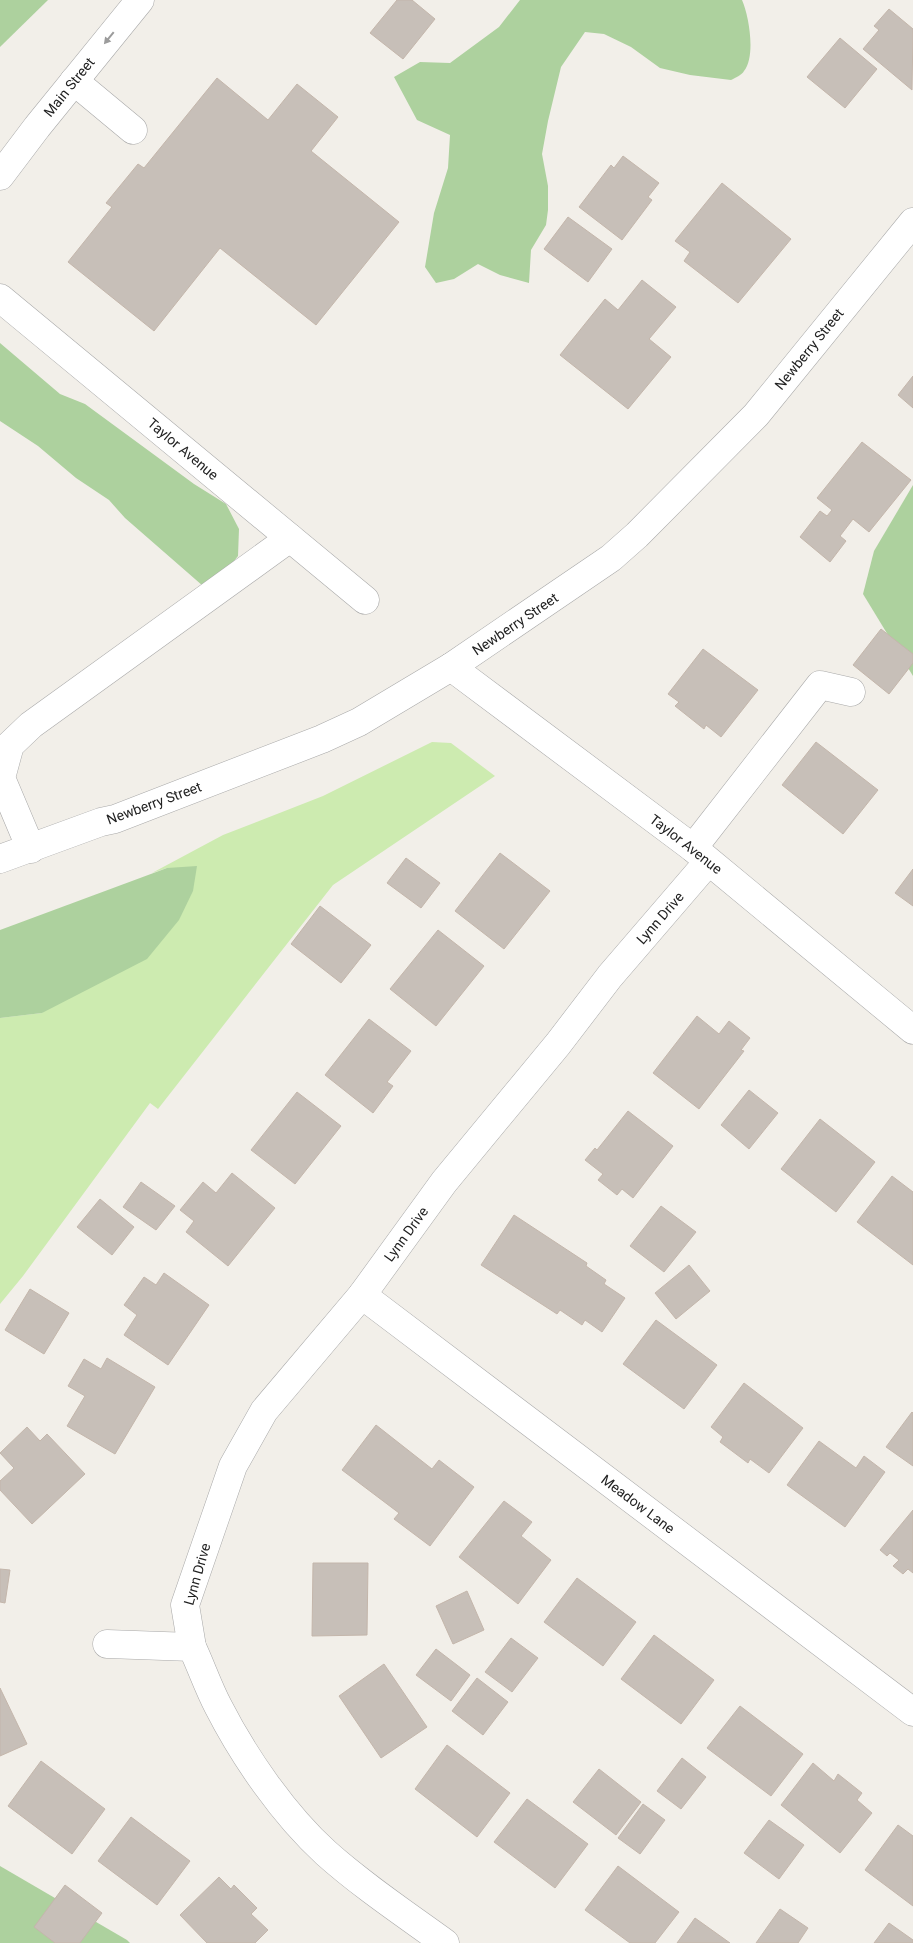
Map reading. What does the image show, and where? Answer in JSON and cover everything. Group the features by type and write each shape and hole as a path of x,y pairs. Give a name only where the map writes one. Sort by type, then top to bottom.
{"street":[{"name":"Main Street","path":"0,176 140,0"},
{"path":"74,81 133,130"},
{"name":"Newberry Street","path":"0,859 32,849 322,739 359,722 451,667 611,558 637,536 756,416 913,222"},
{"name":"Taylor Avenue","path":"0,298 366,600"},
{"path":"32,849 1,778 10,745 31,725 290,538"},
{"name":"Taylor Avenue","path":"451,667 701,855 913,1030"},
{"name":"Lynn Drive","path":"445,1943 351,1874 326,1853 302,1829 257,1773 218,1707 192,1647 185,1605 233,1466 264,1411 362,1295 446,1180 558,1044 701,855 820,685 851,692"},
{"name":"Meadow Lane","path":"362,1295 913,1712"},
{"path":"107,1644 192,1647"}],"green space":[{"path":"0,0 48,0 0,47"},
{"path":"520,0 742,0 750,36 748,64 742,74 731,80 690,75 660,68 631,47 604,34 585,32 561,67 548,121 542,154 548,186 548,210 546,225 531,250 529,283 500,275 478,264 454,279 436,283 425,267 434,213 448,168 450,135 417,120 394,77 420,62 450,63 499,27"},
{"path":"0,343 60,394 85,404 194,484 226,504 239,529 238,556 222,576 203,586 125,518 109,500 76,478 38,446 0,421"},
{"path":"913,485 913,676 863,594 874,551"},
{"path":"432,742 451,743 495,776 333,885 158,1109 150,1103 23,1276 0,1304 0,1018 42,1013 167,868 152,873 223,835 323,796"},
{"path":"197,866 193,891 179,920 147,959 42,1013 0,1018 0,930 167,868"},
{"path":"0,1866 127,1940 130,1943 0,1943"}],"building":[{"path":"397,0 412,0 435,19 403,59 370,33"},
{"path":"889,9 913,29 912,90 863,49 879,30 874,26"},
{"path":"840,38 877,69 845,108 807,77"},
{"path":"217,78 268,120 297,84 338,117 311,151 399,222 316,325 220,248 154,331 68,262 112,207 106,203 138,164 144,168"},
{"path":"623,156 659,183 648,197 652,200 622,240 579,207 611,165 614,168"},
{"path":"722,183 791,239 738,303 684,261 690,252 675,241"},
{"path":"568,217 612,249 588,282 544,249"},
{"path":"642,280 676,307 649,339 671,357 628,409 560,355 605,299 618,310"},
{"path":"913,376 913,408 898,395"},
{"path":"862,442 911,480 869,532 853,519 840,536 846,541 830,562 800,537 820,511 827,516 832,510 817,498"},
{"path":"881,629 913,654 913,663 889,694 853,665"},
{"path":"703,649 758,690 721,737 706,725 704,729 675,706 679,702 668,694"},
{"path":"816,742 878,790 843,834 782,785"},
{"path":"500,853 550,891 504,949 455,911"},
{"path":"406,858 440,883 421,908 387,883"},
{"path":"913,869 913,906 895,893"},
{"path":"320,906 371,945 341,983 291,944"},
{"path":"438,930 484,966 436,1026 390,989"},
{"path":"697,1016 719,1034 729,1021 750,1038 741,1050 744,1051 699,1109 653,1073"},
{"path":"369,1019 411,1051 387,1082 393,1086 373,1113 325,1075"},
{"path":"749,1090 778,1113 749,1149 721,1125"},
{"path":"297,1092 341,1126 295,1184 251,1150"},
{"path":"628,1111 673,1146 633,1198 622,1189 617,1195 598,1180 603,1174 585,1160 595,1148 597,1150"},
{"path":"820,1119 875,1162 836,1212 781,1169"},
{"path":"232,1173 275,1208 228,1266 186,1232 194,1221 180,1210 203,1182 216,1193"},
{"path":"892,1176 913,1192 913,1265 857,1222"},
{"path":"141,1182 175,1206 156,1230 123,1207"},
{"path":"100,1199 134,1227 112,1255 77,1227"},
{"path":"661,1206 696,1232 664,1272 630,1246"},
{"path":"514,1215 587,1263 586,1266 606,1280 604,1284 625,1298 602,1332 585,1320 582,1325 560,1310 557,1314 481,1265"},
{"path":"689,1265 710,1291 676,1319 655,1293"},
{"path":"164,1273 209,1305 168,1365 124,1335 137,1315 124,1305 144,1277 156,1285"},
{"path":"30,1289 69,1313 44,1354 5,1330"},
{"path":"656,1320 717,1365 684,1409 623,1364"},
{"path":"107,1358 155,1387 115,1454 67,1426 85,1396 68,1386 84,1359 101,1369"},
{"path":"744,1383 803,1428 769,1473 750,1459 748,1463 720,1442 723,1437 711,1427"},
{"path":"913,1413 913,1466 886,1447"},
{"path":"376,1425 432,1469 439,1460 474,1487 430,1546 394,1519 399,1513 342,1470"},
{"path":"27,1427 40,1441 47,1434 85,1474 32,1524 0,1490 0,1481 14,1468 0,1453"},
{"path":"819,1441 856,1468 864,1456 885,1472 845,1527 787,1485"},
{"path":"504,1501 532,1522 521,1536 551,1560 518,1604 459,1557"},
{"path":"913,1510 913,1573 908,1569 903,1574 893,1566 899,1560 890,1553 887,1556 880,1550"},
{"path":"313,1563 368,1563 367,1635 312,1636"},
{"path":"0,1569 10,1570 5,1603 0,1602"},
{"path":"577,1578 636,1622 603,1666 544,1622"},
{"path":"467,1591 484,1630 453,1644 436,1606"},
{"path":"654,1635 714,1680 681,1724 621,1679"},
{"path":"511,1638 538,1658 512,1692 485,1672"},
{"path":"436,1649 470,1675 451,1701 416,1675"},
{"path":"384,1664 427,1727 381,1758 339,1696"},
{"path":"477,1678 508,1702 483,1735 452,1711"},
{"path":"0,1688 27,1744 0,1756"},
{"path":"740,1706 803,1754 771,1796 707,1748"},
{"path":"447,1745 510,1793 477,1837 415,1789"},
{"path":"682,1758 706,1777 681,1809 657,1791"},
{"path":"41,1761 105,1809 72,1854 8,1806"},
{"path":"813,1763 834,1781 838,1774 862,1793 857,1800 872,1813 840,1853 781,1805"},
{"path":"599,1769 641,1802 616,1835 573,1802"},
{"path":"527,1799 588,1844 555,1888 494,1842"},
{"path":"643,1804 665,1820 640,1854 618,1838"},
{"path":"131,1817 190,1861 157,1905 98,1861"},
{"path":"769,1820 804,1845 779,1879 744,1853"},
{"path":"898,1825 913,1836 913,1906 865,1870"},
{"path":"618,1866 679,1912 655,1943 630,1943 585,1910"},
{"path":"219,1877 231,1889 234,1885 257,1908 251,1914 268,1930 255,1943 207,1943 180,1915"},
{"path":"65,1885 102,1913 80,1943 55,1943 34,1927"},
{"path":"780,1909 808,1928 798,1943 756,1943"},
{"path":"695,1918 730,1943 677,1943"},
{"path":"889,1923 913,1940 913,1943 874,1943"}]}
